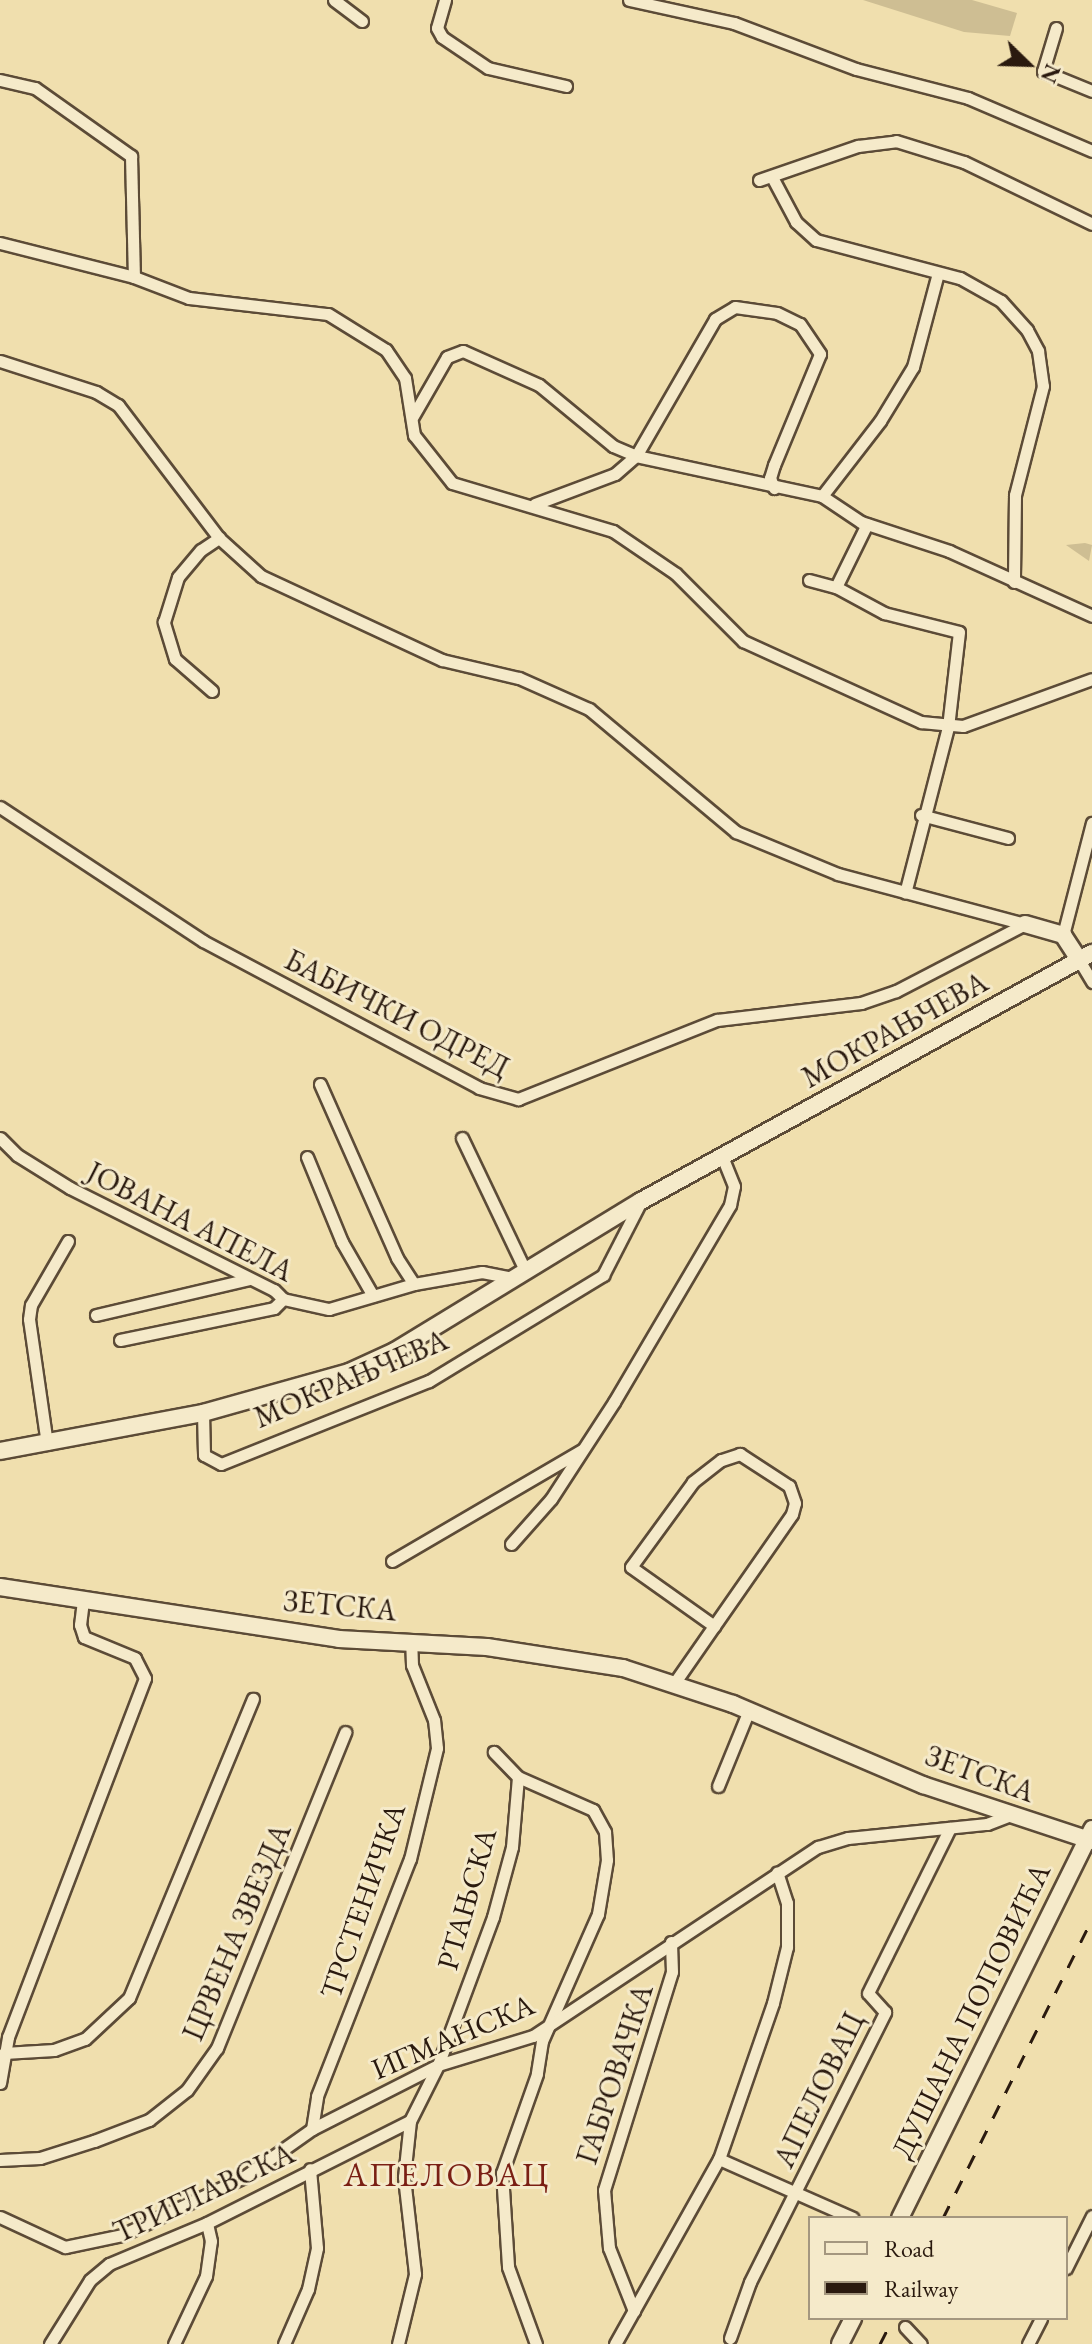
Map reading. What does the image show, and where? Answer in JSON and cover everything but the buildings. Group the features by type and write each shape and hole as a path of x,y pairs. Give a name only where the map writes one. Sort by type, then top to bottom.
{"street":[{"path":"334,0 362,21"},
{"path":"445,0 437,28 442,37 488,68 566,86"},
{"path":"629,0 734,23 856,69 968,98 1092,151"},
{"path":"1056,28 1043,71 1092,91"},
{"path":"0,80 35,88 131,156 134,277"},
{"path":"759,180 858,146 904,142 964,162 1092,224"},
{"path":"772,177 796,222 816,240 960,278 1001,301 1017,315 1038,351 1043,386 1015,495 1014,582"},
{"path":"0,243 134,277 189,298 328,314 386,350 405,378 414,435 452,483 487,498 534,504 631,542 676,574 743,641 921,722 948,727 981,720 1092,679"},
{"path":"822,496 865,443 906,380 938,273"},
{"path":"534,504 615,474 636,456 715,319 735,307 777,313 809,330 820,354 774,465 770,478 774,488"},
{"path":"413,416 447,357 463,351 539,385 613,446 636,456 822,496 867,524 943,549 1092,616"},
{"path":"0,361 96,392 118,405 219,538 261,576 442,660 519,678 589,709 736,832 838,874 1063,935 1085,956 1092,982"},
{"path":"836,587 867,524"},
{"path":"212,691 175,659 164,622 178,577 219,538"},
{"path":"809,580 836,587 884,613 959,632 948,727 921,815 905,893"},
{"name":"БАБИЧКИ ОДРЕД","path":"0,807 203,941 479,1088 518,1099 717,1020 861,1003 896,991 1025,924"},
{"path":"921,815 1008,838"},
{"path":"1063,935 1092,823"},
{"name":"МОКРАЊЧЕВА","path":"0,1451 203,1413 349,1372 395,1351 641,1201 1085,956"},
{"path":"320,1084 397,1258 414,1284"},
{"name":"ЈОВАНА АПЕЛА","path":"0,1138 17,1155 70,1188 283,1299 329,1309 414,1284 482,1272 519,1274"},
{"path":"462,1138 519,1274"},
{"path":"307,1157 342,1242 373,1296"},
{"path":"511,1544 551,1499 584,1449 730,1205 734,1186 722,1157"},
{"name":"МОКРАЊЧЕВА","path":"203,1413 204,1455 221,1464 429,1381 603,1275 619,1252 641,1201"},
{"path":"47,1444 29,1319 31,1305 68,1241"},
{"path":"96,1315 249,1279"},
{"path":"120,1340 274,1308 283,1299"},
{"path":"392,1561 584,1449"},
{"path":"673,1685 714,1626 795,1503 789,1486 740,1454 721,1460 693,1482 631,1567 714,1626"},
{"name":"ЗЕТСКА","path":"0,1587 339,1639 411,1641 576,1659 673,1685 749,1710 923,1785 1010,1815 1090,1837"},
{"path":"0,2083 4,2053 145,1678 135,1658 84,1637 80,1625 83,1600"},
{"name":"ТРСТЕНИЧКА","path":"312,2129 317,2096 410,1859 437,1748 434,1720 412,1665 411,1641"},
{"path":"4,2053 54,2050 85,2039 129,1998 253,1699"},
{"path":"718,1786 749,1710"},
{"name":"ЦРВЕНА ЗВЕЗДА","path":"0,2160 40,2158 94,2141 149,2120 187,2090 217,2048 345,1732"},
{"path":"494,1752 518,1777 586,1805 605,1832 607,1860 598,1914 548,2024 502,2173 508,2267 536,2344"},
{"name":"РТАЊСКА","path":"410,2121 438,2065 493,1917 512,1847 518,1777"},
{"name":"ИГМАНСКА","path":"0,2217 65,2247 122,2235 244,2177 312,2129 438,2065 511,2045 548,2024 777,1873 831,1842 950,1828 1010,1815"},
{"name":"АПЕЛОВАЦ","path":"730,2338 750,2282 885,2012 868,1993 950,1828"},
{"name":"ДУШАНА ПОПОВИЋА","path":"901,2216 1090,1837"},
{"path":"615,2344 719,2159 773,2003 787,1947 787,1903 777,1873"},
{"name":"ГАБРОВАЧКА","path":"634,2311 609,2248 604,2190 672,1972 671,1942"},
{"path":"398,2344 415,2274 404,2177 410,2121"},
{"name":"ТРИГЛАВСКА","path":"50,2344 95,2274 207,2223 410,2121"},
{"path":"719,2159 849,2216"},
{"path":"284,2344 308,2289 317,2248 310,2169"},
{"path":"1068,2264 1092,2216"},
{"path":"174,2344 206,2276 211,2241 207,2223"},
{"path":"840,2344 852,2320"},
{"path":"1028,2344 1040,2320"},
{"path":"905,2327 921,2344"}],"shaded area":[{"path":"863,0 972,0 1017,13 1010,36 964,32"},
{"path":"1066,545 1092,545 1089,561"}],"railway":[{"path":"944,2216 1092,1919"},
{"path":"880,2344 892,2320"}],"district":[{"name":"АПЕЛОВАЦ","path":"447,2175"}]}
